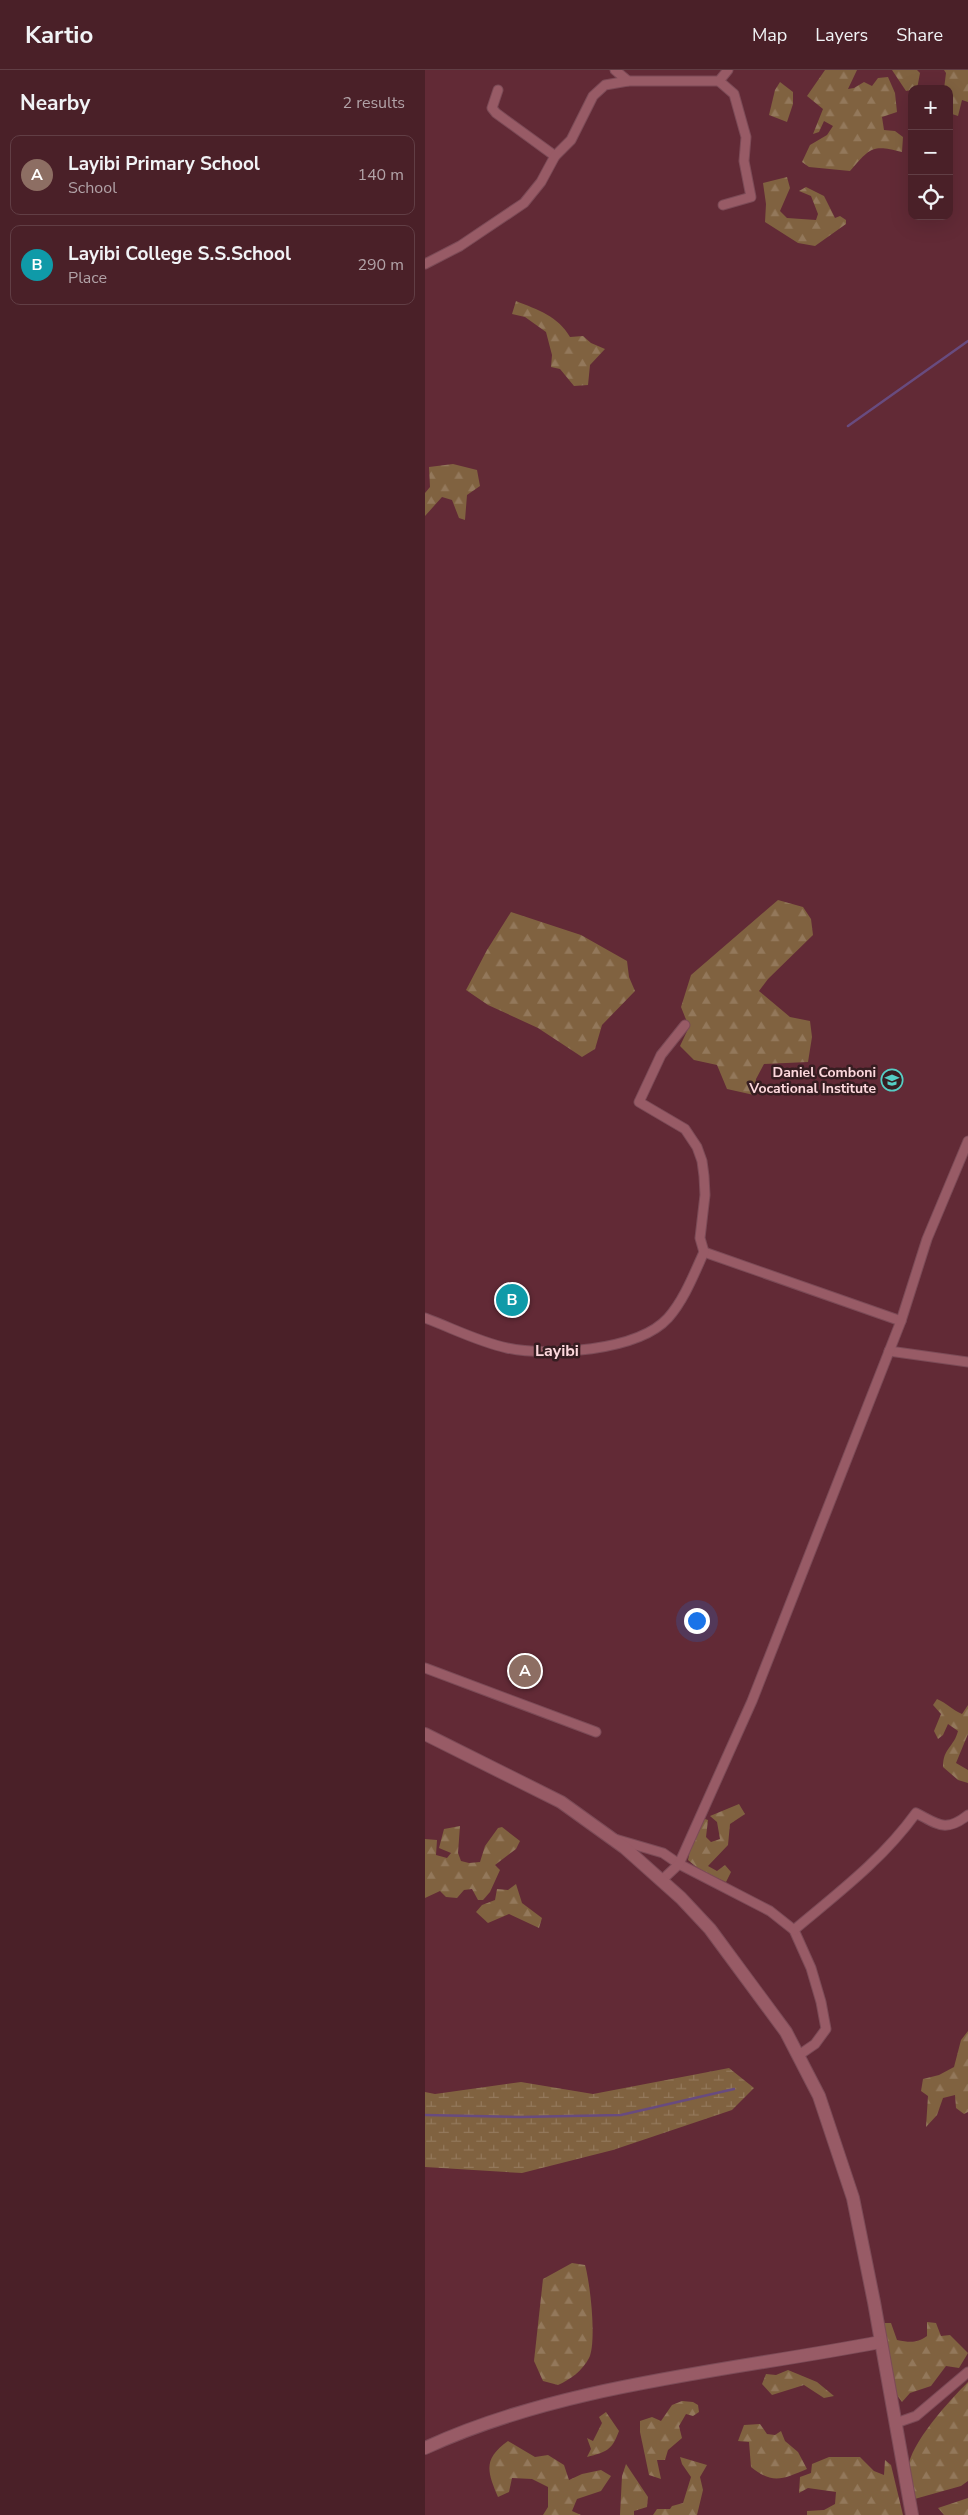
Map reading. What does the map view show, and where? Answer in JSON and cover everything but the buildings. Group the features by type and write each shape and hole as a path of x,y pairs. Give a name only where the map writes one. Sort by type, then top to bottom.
{"street":[{"path":"615,70 629,82"},
{"path":"719,81 728,70"},
{"path":"425,264 460,246 524,204 541,182 555,156 571,140 589,103 599,89 605,85 629,82 719,81 734,94 746,137 743,161 751,198 723,205"},
{"path":"498,90 492,108 496,113 555,156"},
{"path":"425,1318 489,1343 525,1351 587,1348 630,1340 653,1330 667,1319 678,1305 705,1252 700,1238 705,1195 704,1176 702,1161 697,1147 685,1129 639,1102 661,1054 685,1025"},
{"path":"662,1880 679,1864 751,1701 901,1321 927,1239 968,1142"},
{"path":"705,1252 901,1321"},
{"path":"889,1351 968,1362"},
{"path":"425,1668 596,1732"},
{"path":"425,1734 561,1802 611,1838 662,1880 710,1929 786,2032 819,2096 834,2136 853,2198 874,2302 912,2515"},
{"path":"794,1930 829,1903 884,1852 915,1813 939,1826 948,1826 968,1815"},
{"path":"611,1838 663,1852 679,1864 770,1911 794,1930 811,1968 821,2002 826,2029 815,2044 799,2054"},
{"path":"425,2448 484,2423 592,2395 697,2374 880,2342"},
{"path":"896,2423 916,2416 968,2372"}],"green space":[{"path":"825,70 857,70 848,89 864,82 872,86 878,78 888,77 895,93 897,112 882,117 884,130 895,131 903,137 902,152 884,148 872,150 862,157 850,171 809,167 802,162 810,145 827,135 833,126 824,121 819,132 813,134 823,109 807,96"},
{"path":"892,70 917,70 920,73 918,85 908,85 908,91 906,91"},
{"path":"944,70 968,70 968,102 962,100 958,116 953,114 953,85 944,85 946,73"},
{"path":"780,82 793,92 793,104 787,122 769,115 775,90"},
{"path":"787,177 790,188 780,211 787,218 816,220 818,214 811,196 799,191 806,187 824,196 835,218 840,216 846,220 846,224 815,246 798,243 765,222 766,204 763,183"},
{"path":"516,301 540,311 553,319 560,324 570,337 583,336 591,343 605,349 590,365 588,385 574,386 560,369 551,367 552,355 546,332 525,317 512,314"},
{"path":"453,464 477,470 480,486 467,495 465,520 459,518 452,500 442,497 425,516 425,493 430,487 429,467"},
{"path":"778,900 803,907 811,919 813,935 768,979 759,991 790,1017 810,1021 812,1037 808,1062 764,1064 756,1079 754,1095 727,1089 717,1065 694,1060 680,1046 689,1027 681,1007 691,975"},
{"path":"511,912 581,935 627,961 629,977 635,991 602,1025 595,1049 582,1057 538,1028 488,1005 466,990 487,950"},
{"path":"937,1699 962,1714 968,1705 968,1734 956,1763 968,1770 968,1783 958,1780 943,1767 947,1751 958,1731 948,1724 943,1735 938,1739 934,1731 941,1714 933,1705"},
{"path":"739,1804 745,1814 730,1824 728,1845 708,1866 717,1871 725,1865 731,1872 726,1882 701,1871 688,1860 691,1845 702,1818 708,1820 706,1837 711,1842 720,1839 717,1822 710,1816"},
{"path":"460,1826 458,1853 461,1861 469,1863 480,1862 485,1846 498,1828 502,1827 520,1841 516,1849 495,1865 500,1870 490,1892 483,1900 478,1900 472,1889 464,1890 457,1898 446,1897 440,1891 425,1898 425,1839 437,1840 436,1855 447,1858 451,1853 439,1848 444,1829"},
{"path":"516,1884 522,1903 542,1918 539,1928 509,1914 488,1923 476,1912 482,1905 495,1900 497,1889 508,1890"},
{"path":"968,2031 968,2112 964,2114 956,2108 955,2095 943,2098 937,2115 926,2127 928,2096 921,2091 923,2079 939,2075 954,2067 961,2040"},
{"path":"729,2068 754,2088 732,2110 613,2150 522,2173 425,2167 425,2092 435,2094 521,2082 593,2094"},
{"path":"572,2263 585,2265 587,2273 593,2326 591,2350 589,2358 580,2371 558,2385 543,2381 534,2361 543,2279"},
{"path":"927,2322 936,2323 941,2336 950,2335 968,2353 959,2368 946,2366 931,2386 910,2393 902,2402 891,2387 878,2323 891,2323 897,2340 912,2342 927,2336"},
{"path":"788,2370 817,2382 834,2396 824,2398 804,2385 772,2395 762,2384 766,2374 776,2375"},
{"path":"968,2382 968,2481 961,2486 911,2500 908,2481 910,2459 932,2423"},
{"path":"682,2401 693,2402 698,2405 699,2412 693,2416 686,2414 679,2426 682,2438 668,2450 665,2460 657,2460 661,2479 649,2475 640,2432 640,2421 652,2417 661,2421 672,2405"},
{"path":"606,2412 619,2431 608,2449 587,2457 591,2449 587,2438 593,2441 602,2423 599,2417"},
{"path":"760,2424 767,2434 775,2435 781,2431 785,2441 798,2452 807,2469 785,2478 772,2478 759,2473 751,2467 749,2442 738,2441 744,2425"},
{"path":"508,2441 535,2457 548,2455 564,2465 569,2480 582,2474 601,2470 611,2476 601,2491 577,2499 572,2511 581,2515 543,2515 548,2507 548,2487 532,2479 512,2478 509,2492 498,2497 491,2480 489,2466 494,2454"},
{"path":"680,2457 707,2465 700,2477 703,2490 697,2515 653,2515 657,2509 670,2509 672,2506 683,2503 691,2477 682,2464"},
{"path":"829,2457 860,2457 874,2471 884,2475 885,2460 891,2465 903,2515 807,2515 807,2511 824,2510 835,2504 836,2492 808,2488 799,2493 800,2477 811,2473 812,2464"},
{"path":"626,2464 648,2497 647,2507 634,2511 634,2515 620,2515 622,2476"},
{"path":"968,2498 968,2515 944,2515 938,2508"}],"waterway":[{"path":"848,426 968,341"},
{"path":"425,2115 520,2117 621,2115 734,2089"}],"place":[{"name":"Daniel Comboni Vocational Institute","path":"892,1080"},
{"name":"Layibi College S.S.School","path":"512,1300"},
{"name":"Layibi Primary School","path":"525,1671"}],"district":[{"name":"Layibi","path":"557,1351"}]}
